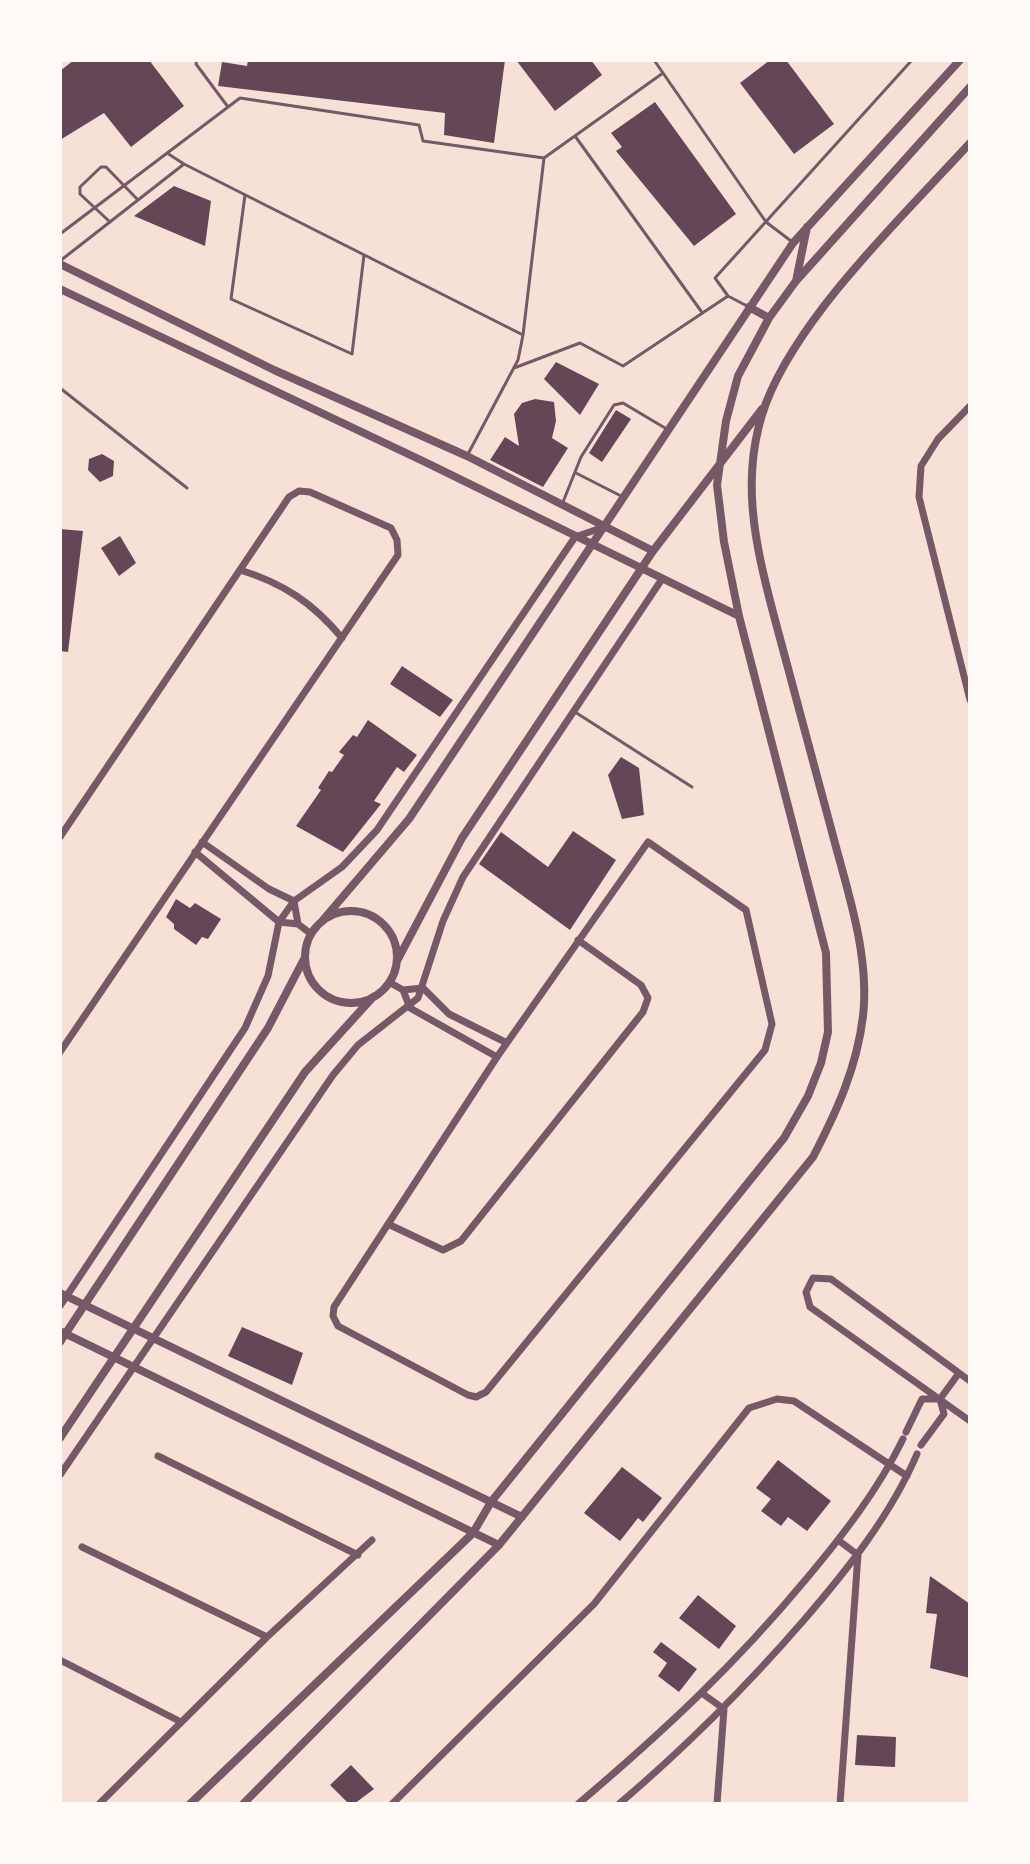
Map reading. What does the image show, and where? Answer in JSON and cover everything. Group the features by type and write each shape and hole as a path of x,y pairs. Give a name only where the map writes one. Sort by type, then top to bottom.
{"street":[{"path":"60,1342 63,1332 87,1307 268,1028 304,959 311,934 384,853 409,819 594,547 793,243 955,62 970,66"},
{"path":"190,1804 473,1533 491,1502 784,1138 808,1096 821,1063 828,1032 826,953 739,616 717,506 719,462 738,376 769,318 796,281 970,87"},
{"path":"243,1804 499,1545 813,1157 844,1094 857,1055 863,987 855,926 756,548 751,516 752,456 766,404 789,354 825,307 970,143"},
{"path":"796,281 807,227"},
{"path":"60,263 274,370 467,456 653,551"},
{"path":"60,289 425,462 739,616"},
{"path":"749,307 769,318"},
{"path":"60,1438 305,1072 389,982 462,838 639,569 766,404"},
{"path":"970,406 938,439 921,466 919,497 970,700"},
{"path":"60,837 289,497 299,491 310,492 391,528 397,540 398,555 60,1052"},
{"path":"60,1306 63,1295 245,1028 268,976 279,922 294,901 342,867 394,809 575,537 606,526"},
{"path":"240,570 270,579 297,594 322,614 342,638"},
{"path":"60,1475 151,1337 333,1075 358,1045 410,1008 423,988 443,921 463,877 662,579"},
{"path":"202,842 269,889 294,901"},
{"path":"648,842 746,910 772,1024 765,1050 486,1392 476,1397 338,1326 333,1316 334,1307 497,1057 578,940 648,842"},
{"path":"195,852 279,922 298,924 311,934"},
{"path":"258,902 269,889"},
{"path":"294,901 298,924"},
{"path":"323,920 347,911 373,917 391,935 397,961"},
{"path":"388,1224 443,1250 461,1241 643,1012 648,998 641,985 578,940"},
{"path":"304,959 308,975 324,995 348,1003 373,997"},
{"path":"389,982 403,990 423,988"},
{"path":"423,988 449,1014 507,1043"},
{"path":"403,990 410,1008 497,1057"},
{"path":"442,1026 449,1014"},
{"path":"970,1381 831,1279 813,1278 806,1292 810,1307 970,1421"},
{"path":"63,1295 522,1517"},
{"path":"63,1332 499,1545"},
{"path":"940,1399 959,1373"},
{"path":"392,1804 594,1604 749,1408 777,1399 794,1401 907,1476"},
{"path":"578,1804 703,1694 838,1540 890,1465 922,1399 940,1399"},
{"path":"921,1445 944,1414 940,1399"},
{"path":"619,1804 724,1709 858,1555 907,1476 917,1454"},
{"path":"158,1456 358,1555"},
{"path":"99,1804 267,1637 372,1540"},
{"path":"838,1540 858,1555"},
{"path":"82,1547 267,1637"},
{"path":"840,1804 858,1555"},
{"path":"60,1660 181,1722"},
{"path":"703,1694 724,1709"},
{"path":"717,1804 724,1709"}],"lane":[{"path":"197,60 196,64 228,107"},
{"path":"654,60 766,222 793,243"},
{"path":"749,307 728,296 715,278 912,60"},
{"path":"60,234 240,98 419,125 423,141 544,158 663,73"},
{"path":"575,136 701,311"},
{"path":"167,153 523,335"},
{"path":"467,456 514,368 523,335 544,158"},
{"path":"60,263 184,164"},
{"path":"110,222 80,194 80,187 101,167 106,167 138,200"},
{"path":"245,195 231,299 352,354 364,255"},
{"path":"514,368 580,343 623,366 701,311 728,296"},
{"path":"60,388 187,488"},
{"path":"562,504 581,457 614,405 623,403 668,430"},
{"path":"576,473 624,498"},
{"path":"575,712 692,787"}],"building":[{"path":"74,60 149,60 184,106 131,147 104,113 60,140 60,71"},
{"path":"248,60 505,60 494,143 444,135 445,113 218,86 222,62 247,66"},
{"path":"516,60 591,60 602,75 555,111"},
{"path":"770,60 786,60 834,124 794,154 740,83"},
{"path":"655,102 736,214 694,246 616,151 622,147 611,133"},
{"path":"174,186 211,201 205,246 134,216"},
{"path":"556,362 599,384 580,415 544,379"},
{"path":"535,399 554,402 556,421 552,438 568,448 543,487 490,460 505,437 519,446 514,414 522,403"},
{"path":"616,410 631,419 602,462 589,453"},
{"path":"102,454 114,461 113,476 100,482 88,470 89,459"},
{"path":"60,529 83,531 68,652 60,651"},
{"path":"120,536 136,563 119,576 101,548"},
{"path":"402,666 453,700 440,717 390,684"},
{"path":"368,720 417,755 404,772 397,767 374,801 381,804 343,852 296,826 321,790 318,788 329,771 332,772 344,755 339,752 353,735 357,737"},
{"path":"621,757 639,768 644,815 622,819 608,775"},
{"path":"573,831 616,860 570,930 479,864 501,832 548,867"},
{"path":"176,899 190,908 195,903 221,919 208,939 202,937 196,945 174,929 174,924 166,917"},
{"path":"242,1327 303,1353 292,1385 228,1356"},
{"path":"778,1460 831,1501 807,1531 788,1517 781,1526 761,1511 771,1499 756,1488"},
{"path":"622,1467 662,1498 643,1522 638,1518 620,1541 584,1513"},
{"path":"930,1576 970,1604 970,1678 930,1668 937,1614 926,1613"},
{"path":"698,1595 736,1626 719,1649 679,1618"},
{"path":"661,1642 697,1669 679,1692 658,1676 667,1663 653,1652"},
{"path":"857,1735 896,1737 895,1767 855,1765"},
{"path":"351,1765 374,1789 354,1804 349,1804 330,1785"}]}
